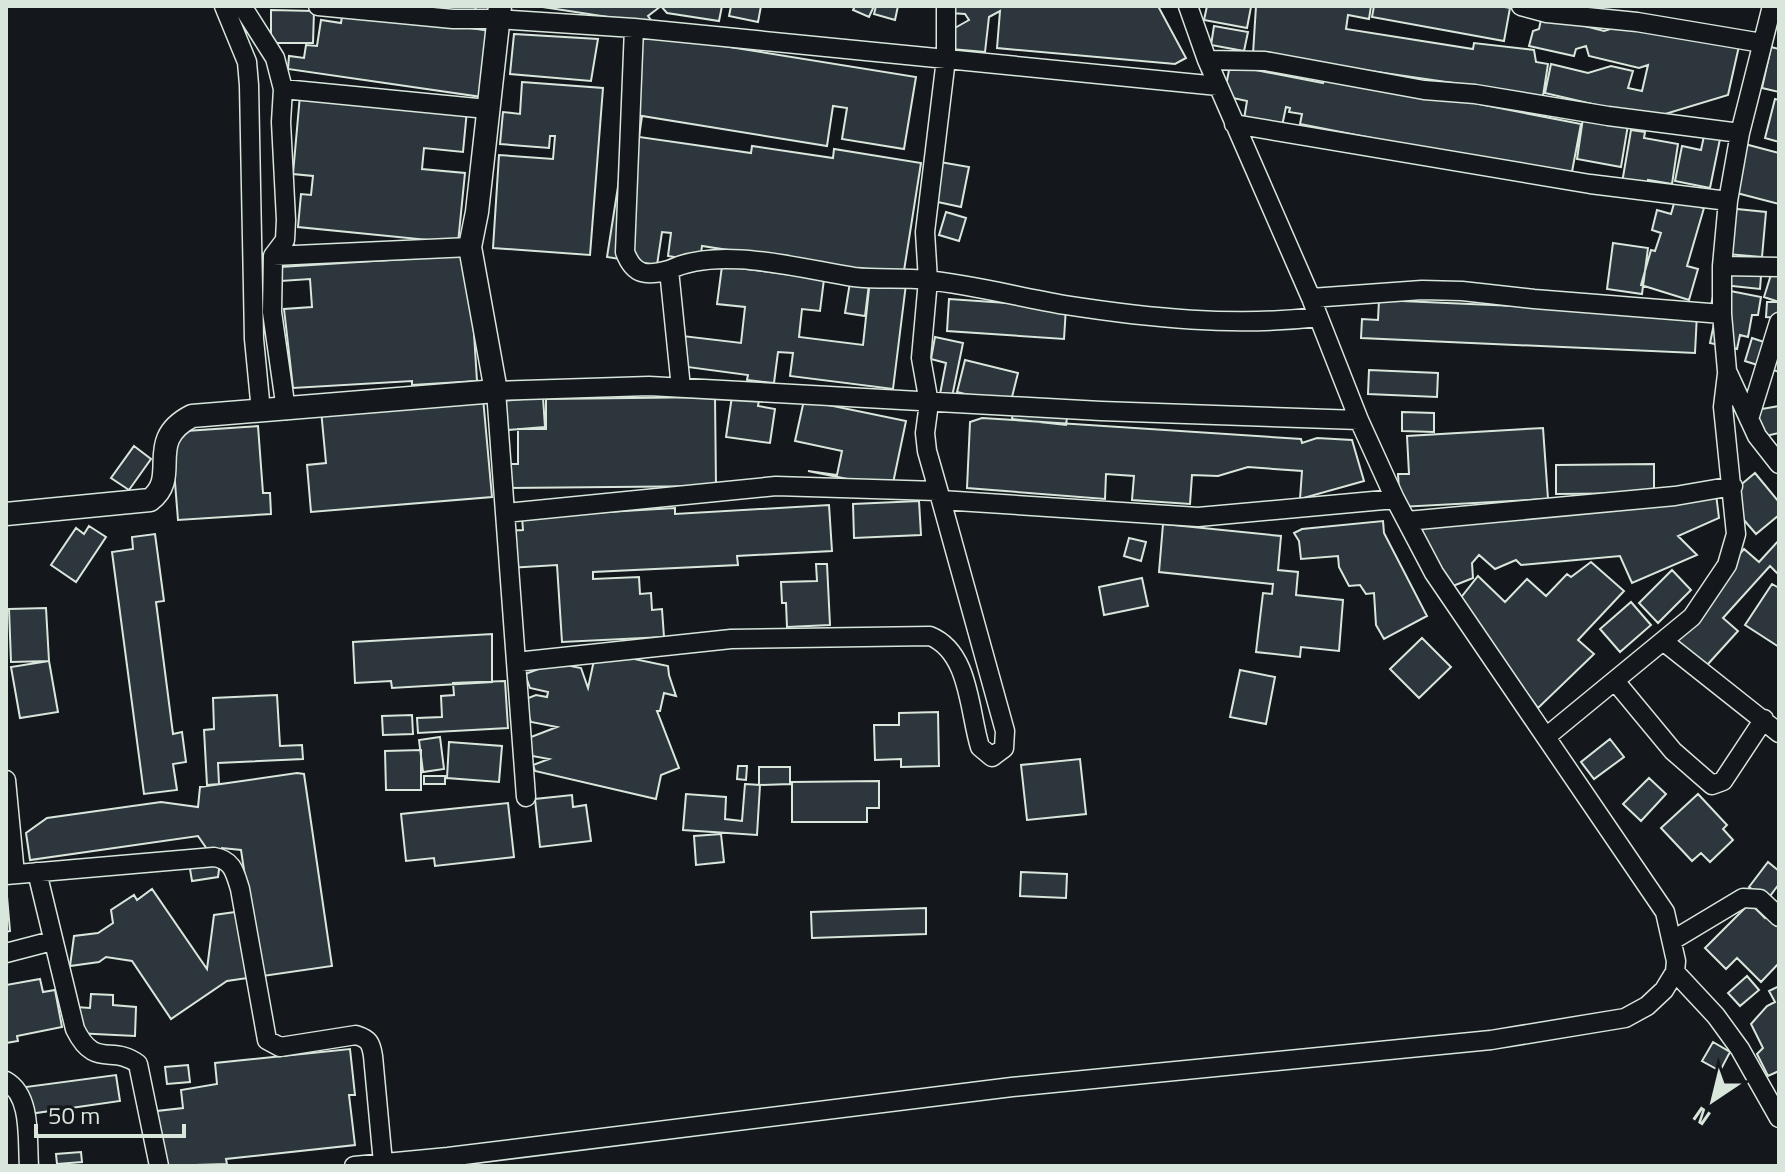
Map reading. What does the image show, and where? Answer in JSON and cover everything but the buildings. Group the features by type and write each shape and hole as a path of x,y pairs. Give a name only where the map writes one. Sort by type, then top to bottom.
{"street":[{"path":"224,6 247,62 253,324 261,411"},
{"path":"242,6 275,58 283,89 281,122 285,240 273,256 272,312 286,410"},
{"path":"318,6 453,19 499,12 1218,86"},
{"path":"516,662 731,639 930,636 947,645 952,653 972,701 980,747 992,757 1004,748 1005,731 929,466 925,433 929,403 921,358 928,280 925,232 946,59 946,6"},
{"path":"354,1166 1012,1087 1491,1040 1625,1018 1647,1006 1664,990 1675,972 1676,961 1665,912 1434,573 1395,499 1207,60 1188,6"},
{"path":"1521,6 1547,13 1768,41"},
{"path":"1546,737 1663,641 1701,605 1727,565 1736,534 1723,407 1727,371 1722,266 1728,201 1740,133 1768,41 1772,6"},
{"path":"499,12 477,212 470,247 496,391 526,797"},
{"path":"634,28 625,252 629,263 640,273 651,275 692,262 767,261 858,277 928,280 1064,305 1146,316 1255,323 1318,317"},
{"path":"1207,60 1265,61 1424,90 1475,94 1608,116 1740,133"},
{"path":"283,89 487,109"},
{"path":"1234,124 1590,184 1728,201"},
{"path":"273,256 470,247"},
{"path":"1722,266 1779,267"},
{"path":"669,270 681,388"},
{"path":"1311,298 1422,290 1462,291 1722,314"},
{"path":"1749,419 1779,322"},
{"path":"1727,371 1757,436 1779,464"},
{"path":"6,514 150,500 162,489 166,442 180,422 192,416 496,391 649,386 929,403 1359,420"},
{"path":"505,513 776,486 939,495 1198,517 1395,499"},
{"path":"1407,521 1675,496 1733,486"},
{"path":"1663,641 1779,733"},
{"path":"1615,681 1673,751 1712,785 1723,781 1764,719"},
{"path":"6,780 10,874 214,857 227,861 233,867 240,889 267,1040 280,1047 356,1035 371,1043 383,1163"},
{"path":"37,872 75,1029 82,1044 94,1053 132,1059 141,1070 159,1166"},
{"path":"1673,940 1743,898 1760,899 1779,917"},
{"path":"6,953 52,941"},
{"path":"1675,972 1732,1038 1779,1118"},
{"path":"6,1081 17,1089 23,1099 29,1166"}]}
